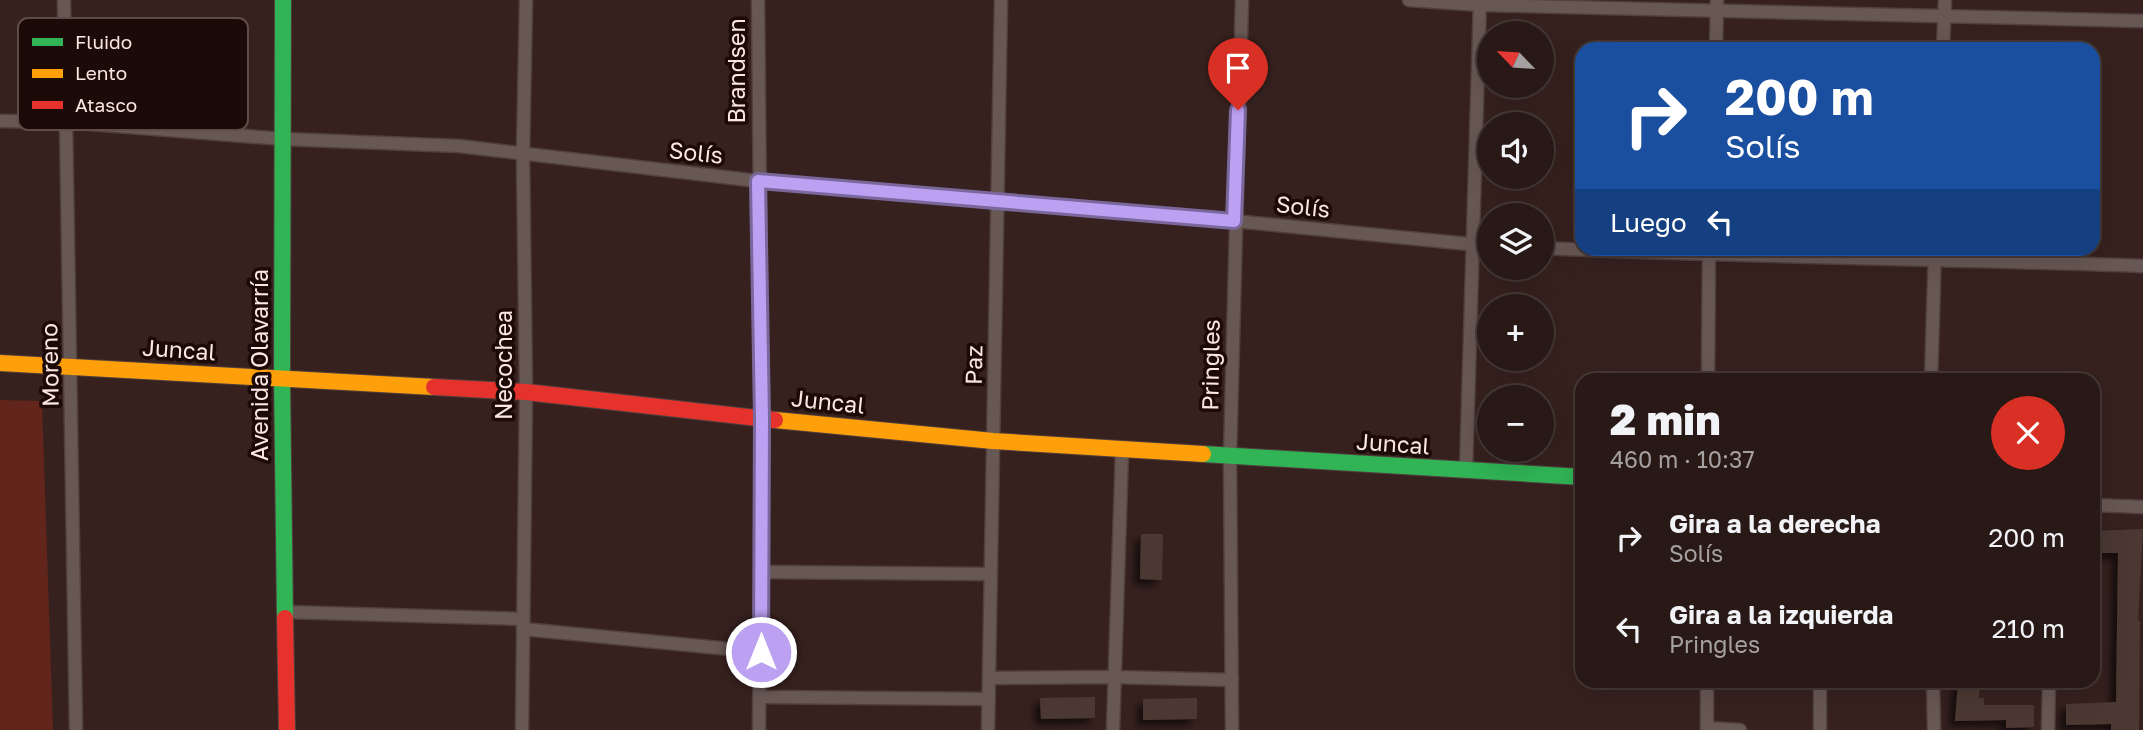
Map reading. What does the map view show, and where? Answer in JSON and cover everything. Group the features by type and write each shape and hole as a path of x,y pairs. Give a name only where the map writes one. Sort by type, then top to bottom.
{"street":[{"name":"Moreno","path":"64,0 64,18"},
{"name":"Avenida Olavarría","path":"283,0 282,379 287,730"},
{"name":"Necochea","path":"522,730 526,392 523,155 526,0"},
{"name":"Brandsen","path":"758,0 762,419 759,730"},
{"name":"Paz","path":"988,730 1001,0"},
{"name":"Pringles","path":"1232,730 1230,456 1234,221 1242,0"},
{"path":"1409,0 1717,6 2143,21"},
{"path":"1943,42 1945,0"},
{"path":"1466,471 1480,2"},
{"path":"1716,42 1717,6"},
{"name":"Solís","path":"0,121 18,121"},
{"name":"Moreno","path":"66,130 76,730"},
{"name":"Solís","path":"168,130 283,139 459,146 758,181 1234,221 1477,245"},
{"path":"1554,248 1575,249"},
{"path":"1708,373 1709,256"},
{"path":"1931,373 1935,256"},
{"path":"1983,256 2143,266"},
{"name":"Juncal","path":"0,363 526,392 762,419 993,441 1575,477"},
{"path":"1113,730 1122,451"},
{"path":"2100,505 2143,507"},
{"path":"761,572 990,574"},
{"path":"286,612 523,624 761,652"},
{"path":"990,678 1232,680"},
{"path":"1707,688 1707,729 1740,730"},
{"path":"1819,688 1820,730"},
{"path":"1933,688 1934,730"},
{"path":"2048,730 2049,688"},
{"path":"760,697 988,699"}],"shaded area":[{"path":"0,400 42,401 53,730 0,730"}],"building":[{"path":"2143,529 2138,621 2139,730 2111,730 2111,724 2066,725 2066,704 2116,702 2118,553 2100,553 2100,531"},
{"path":"1141,534 1163,534 1162,580 1140,579"},
{"path":"1957,688 1980,688 1979,698 1984,698 1984,705 2034,705 2034,727 2006,728 2006,720 1955,721"},
{"path":"1095,697 1095,718 1041,719 1040,698"},
{"path":"1197,698 1197,719 1143,720 1143,699"}],"traffic: fast":[{"path":"283,0 282,379 285,618"},
{"path":"1203,454 1575,477"}],"traffic: slow":[{"path":"0,363 434,387"},
{"path":"775,420 993,441 1203,454"}],"traffic: jam":[{"path":"434,387 526,392 775,420"},
{"path":"285,618 287,730"}],"route":[{"path":"761,652 762,419 758,181 1234,221 1238,110"}]}
